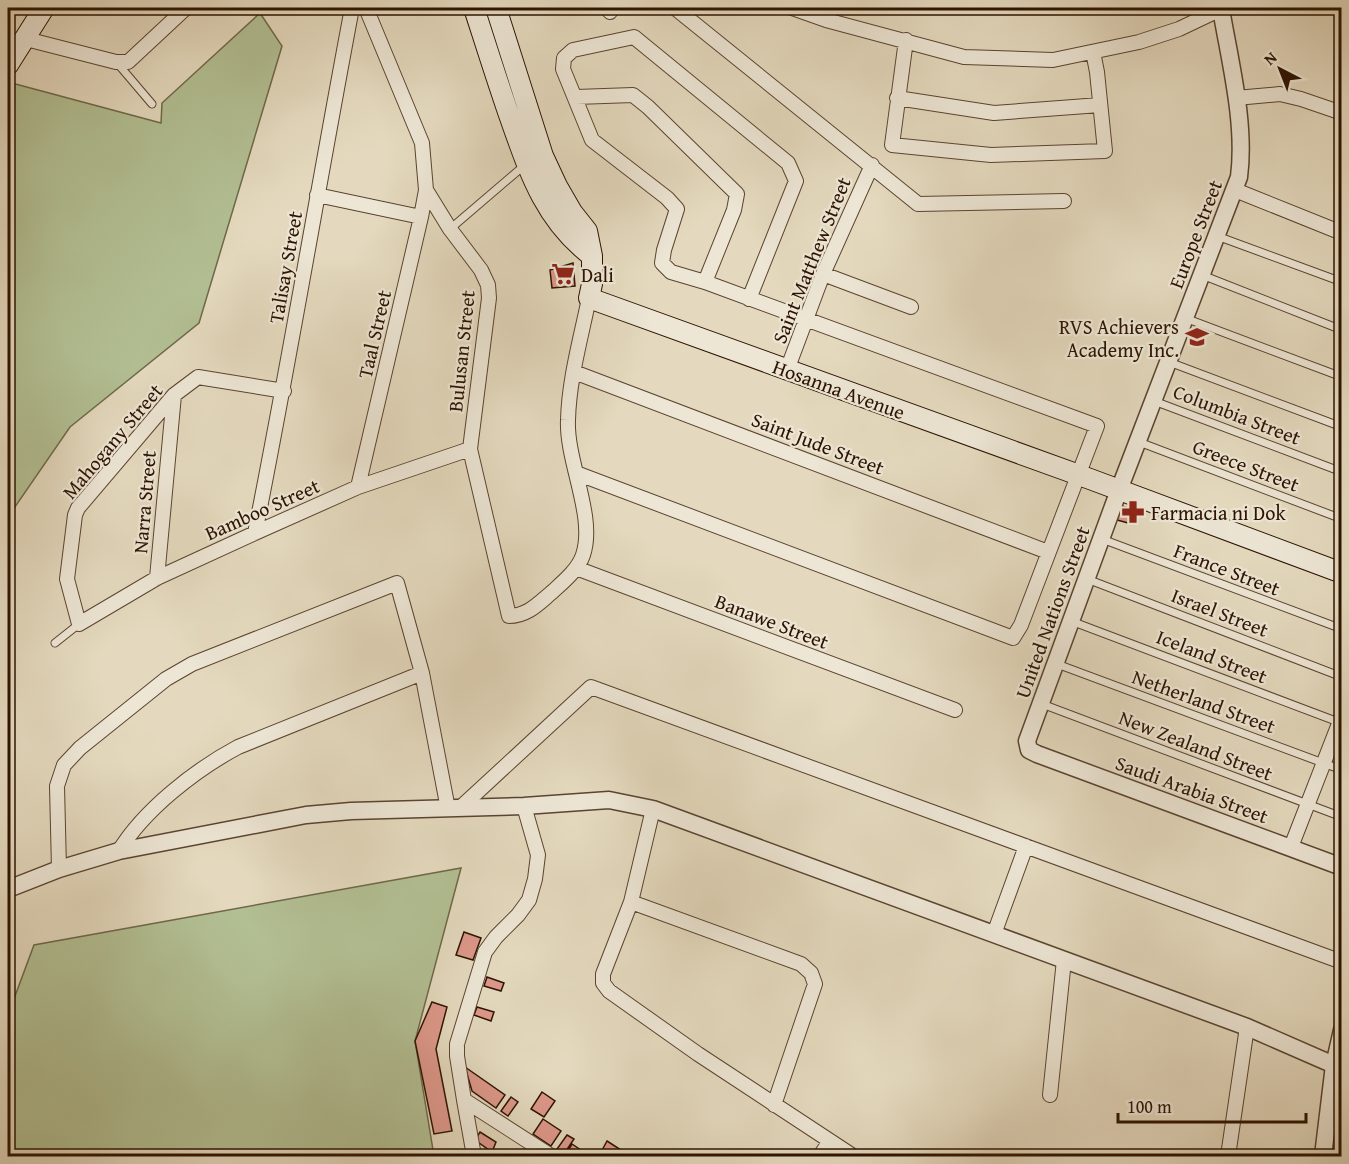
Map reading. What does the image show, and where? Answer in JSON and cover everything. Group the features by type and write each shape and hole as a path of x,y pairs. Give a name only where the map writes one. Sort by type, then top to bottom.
{"main road":[{"path":"8,65 44,8"},
{"path":"474,8 526,164 557,221 573,241 592,256"},
{"path":"496,8 543,156 556,186 587,231 592,256 589,298"},
{"path":"494,71 514,65"},
{"name":"Hosanna Avenue","path":"589,298 1341,573"}],"street":[{"path":"26,39 116,62 128,62 186,8"},
{"name":"Talisay Street","path":"255,533 284,391 352,8"},
{"name":"Bulusan Street","path":"366,8 422,143 426,190 450,229 481,270 488,285 489,298 470,448 509,615 519,616 529,612 576,568"},
{"path":"675,8 918,204 1064,201"},
{"path":"792,8 829,14 964,57 1053,60 1139,42 1179,29 1223,8"},
{"name":"Europe Street","path":"1119,490 1235,190 1241,160 1236,98 1223,8"},
{"path":"576,473 1013,638 1048,552 1083,477 1097,426 806,320 749,299 705,282 671,272 662,263 677,209 667,198 592,140 563,69 564,58 573,50 634,37 788,163 796,181 749,299"},
{"path":"906,40 892,145 991,155 1105,151 1092,52"},
{"path":"1236,98 1280,94 1341,112"},
{"path":"576,98 633,95 737,194 734,210 705,282"},
{"path":"897,98 994,113 1100,105"},
{"name":"Saint Matthew Street","path":"787,370 823,274 872,165"},
{"name":"Taal Street","path":"358,488 426,190"},
{"path":"1235,190 1341,233"},
{"path":"317,195 421,217"},
{"path":"823,274 911,306"},
{"path":"576,568 583,556 586,525 570,448 568,422 574,372 589,298"},
{"name":"Saint Jude Street","path":"574,372 1048,552"},
{"name":"Mahogany Street","path":"79,624 67,579 75,515 78,508 174,395 198,377 284,391"},
{"name":"Narra Street","path":"157,578 174,395"},
{"name":"Bamboo Street","path":"79,624 157,578 255,533 358,488 470,448"},
{"name":"United Nations Street","path":"1029,750 1027,741 1040,703 1119,490"},
{"name":"Banawe Street","path":"576,568 955,710"},
{"path":"59,868 57,786 64,765 80,748 157,686 192,664 397,583 422,673 454,808"},
{"path":"119,851 130,833 145,816 219,757 238,747 422,673"},
{"path":"454,808 591,687 1341,962"},
{"path":"1291,847 1341,720"},
{"name":"Saudi Arabia Street","path":"1029,750 1341,867"},
{"path":"8,889 59,868 119,851 306,815 524,807 609,800 653,809 1247,1027 1334,1065"},
{"path":"474,1156 457,1056 457,1044 485,952 495,937 518,915 529,900 535,879 538,855 524,807"},
{"path":"653,809 631,902 603,974 603,983 618,998 853,1156"},
{"path":"994,934 1026,846"},
{"path":"631,902 801,964 811,973 815,984 774,1105"},
{"path":"1050,1095 1064,960"},
{"path":"1228,1156 1247,1027"},
{"path":"1323,1156 1334,1065 1340,1038"},
{"path":"464,1100 551,1156"},
{"path":"820,1156 830,1141"}],"lane":[{"path":"116,62 152,104"},
{"path":"450,229 526,164"},
{"path":"1217,236 1341,282"},
{"path":"1202,275 1341,330"},
{"path":"1185,318 1341,377"},
{"path":"1169,362 1341,427"},
{"name":"Columbia Street","path":"1154,401 1341,472"},
{"name":"Greece Street","path":"1138,442 1341,519"},
{"name":"France Street","path":"1101,539 1341,629"},
{"name":"Israel Street","path":"1087,579 1341,677"},
{"name":"Iceland Street","path":"1071,621 1341,720"},
{"path":"55,643 79,624"},
{"name":"Netherland Street","path":"1054,663 1341,770"},
{"name":"New Zealand Street","path":"1040,703 1341,818"}],"green space":[{"path":"260,13 282,46 199,323 70,427 8,517 8,82 161,123 162,103"},
{"path":"461,868 415,1041 434,1156 8,1156 8,1015 34,945"}],"building":[{"name":"Dali","path":"573,263 575,286 552,288 550,270"},
{"path":"1121,506 1136,510 1132,524 1117,520"},
{"path":"464,932 481,938 473,960 456,955"},
{"path":"487,977 504,983 501,991 484,986"},
{"path":"432,1002 447,1007 436,1049 452,1131 434,1134 415,1041"},
{"path":"477,1007 494,1012 491,1021 474,1015"},
{"path":"465,1067 505,1095 496,1108 472,1091"},
{"path":"542,1092 555,1101 544,1117 531,1109"},
{"path":"511,1097 518,1102 508,1116 501,1111"},
{"path":"543,1119 561,1131 551,1146 533,1134"},
{"path":"480,1132 496,1142 492,1152 475,1140"},
{"path":"567,1135 574,1139 564,1154 557,1149"},
{"path":"607,1141 621,1150 617,1156 600,1154"},
{"path":"572,1144 590,1156 566,1154"}],"place":[{"name":"Dali","path":"563,274"},
{"name":"RVS Achievers Academy Inc.","path":"1197,337"},
{"name":"Farmacia ni Dok","path":"1133,512"}]}
